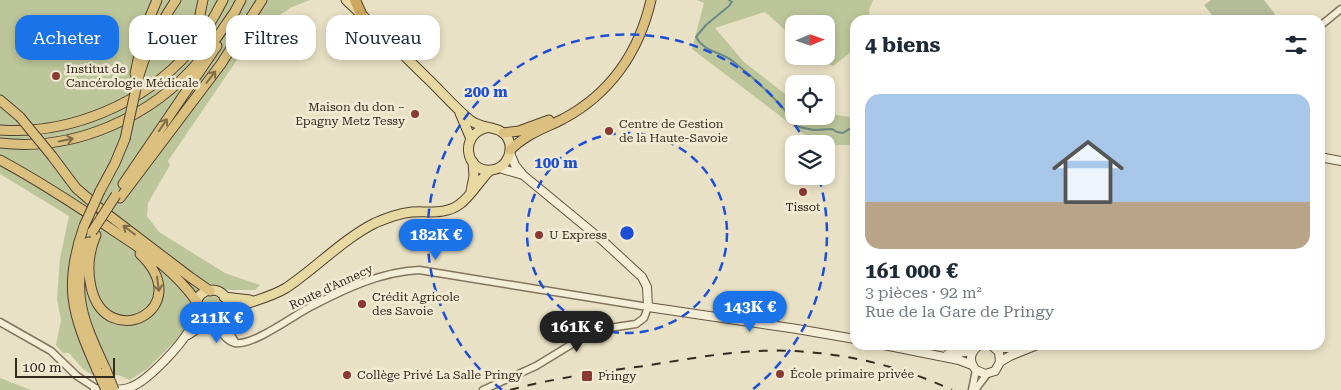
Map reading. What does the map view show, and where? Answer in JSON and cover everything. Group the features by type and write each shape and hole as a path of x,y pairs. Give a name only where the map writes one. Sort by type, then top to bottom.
{"highway":[{"path":"114,390 80,330 72,299 74,263 84,226 125,139 144,31 157,0"},
{"path":"136,81 150,45 176,0"},
{"path":"150,86 171,66 187,45 198,24 203,0"},
{"path":"0,130 44,128 83,120 112,108 150,86 190,51 201,37 223,0"},
{"path":"100,390 102,370 82,313 79,296 82,261 94,233 210,58 241,0"},
{"path":"253,15 262,0"},
{"path":"257,15 269,0"},
{"path":"349,0 361,15"},
{"path":"502,133 519,131 556,117 602,84 628,49 636,31 645,0"},
{"path":"510,151 522,138 577,111 607,87 624,66 636,46 651,0"},
{"path":"0,143 33,145 76,138 102,130 141,111 187,75 236,10"},
{"path":"118,196 226,57"},
{"path":"0,100 20,117 76,188 98,207 210,291"},
{"path":"0,160 77,205 142,249 175,275 197,307"},
{"path":"94,233 89,266 89,280 93,296 107,315 116,320 129,321 145,316 152,310 156,303 160,286 150,263 118,234"}],"main road":[{"path":"408,60 458,111 475,124 486,128 495,128 502,133 509,142 515,164 523,174 640,276 647,287 648,307 850,338"},
{"path":"458,111 471,139"},
{"path":"471,191 474,176 473,162 469,152 471,139 478,131 486,128"},
{"path":"100,390 121,390 132,387 154,370 183,340 203,325 218,321 226,313 253,300 269,296 286,288 375,223 405,213 435,212 452,208 461,203 494,169 506,161 510,151"},
{"path":"1325,158 1341,161"},
{"path":"473,162 482,168 523,174"},
{"path":"183,340 191,327 203,293 210,291 218,292 224,297 227,305 226,313"},
{"path":"224,297 253,300"},
{"path":"197,307 202,318 212,322"},
{"path":"908,350 962,361 987,374 996,370 1000,362 1000,354 996,350"},
{"path":"1000,362 1025,350"},
{"path":"933,355 959,354 973,351 971,358 974,367"}],"street":[{"path":"1325,22 1341,9"},
{"name":"Route d'Annecy","path":"236,343 250,342 308,308 357,286 383,275 404,271 429,270 499,284 648,307"},
{"path":"483,390 536,366 595,330 631,326 638,323 645,316 648,307"},
{"path":"226,313 229,332 236,343"},
{"path":"0,322 51,351 84,382 100,390"},
{"path":"212,322 228,340 236,343"},
{"path":"973,390 974,367"},
{"path":"973,390 987,374"}],"green space":[{"path":"0,0 310,0 292,7 280,15 226,15 226,60 237,60 168,161 170,165 148,203 147,216 159,232 225,273 260,285 255,290 229,290 208,283 192,301 191,322 181,335 147,369 130,380 118,375 94,376 83,369 69,353 63,353 56,345 61,320 57,299 60,258 69,216 0,174"},
{"path":"697,0 873,0 869,10 870,15 850,15 850,53 835,64 835,15 785,15 785,30 765,12 715,28 744,62 785,94 785,120 692,49 704,3"},
{"path":"1211,0 1264,0 1275,14 1212,15 1204,5"},
{"path":"835,115 850,117 850,145 835,145 835,135 805,135 792,125 835,125"},
{"path":"212,296 219,299 222,306 219,313 212,316 205,313 202,306 205,299"},
{"path":"0,378 31,390 0,390"}],"waterway":[{"path":"729,0 732,2 729,6 706,25 696,37 700,42 709,49 729,58 743,69 776,101 799,127 814,130 832,129 843,133 850,129"}],"railway":[{"path":"510,390 577,376 701,357 757,351 807,352 857,359 906,372 952,390"}],"place":[{"name":"Institut de Cancérologie Médicale","path":"56,76"},
{"name":"Maison du don – Epagny Metz Tessy","path":"415,114"},
{"name":"Centre de Gestion de la Haute-Savoie","path":"609,131"},
{"name":"Tissot","path":"803,192"},
{"name":"U Express","path":"539,235"},
{"name":"Crédit Agricole des Savoie","path":"362,304"},
{"name":"École primaire privée","path":"780,374"},
{"name":"Collège Privé La Salle Pringy","path":"347,375"},
{"name":"Pringy","path":"587,376"}]}
